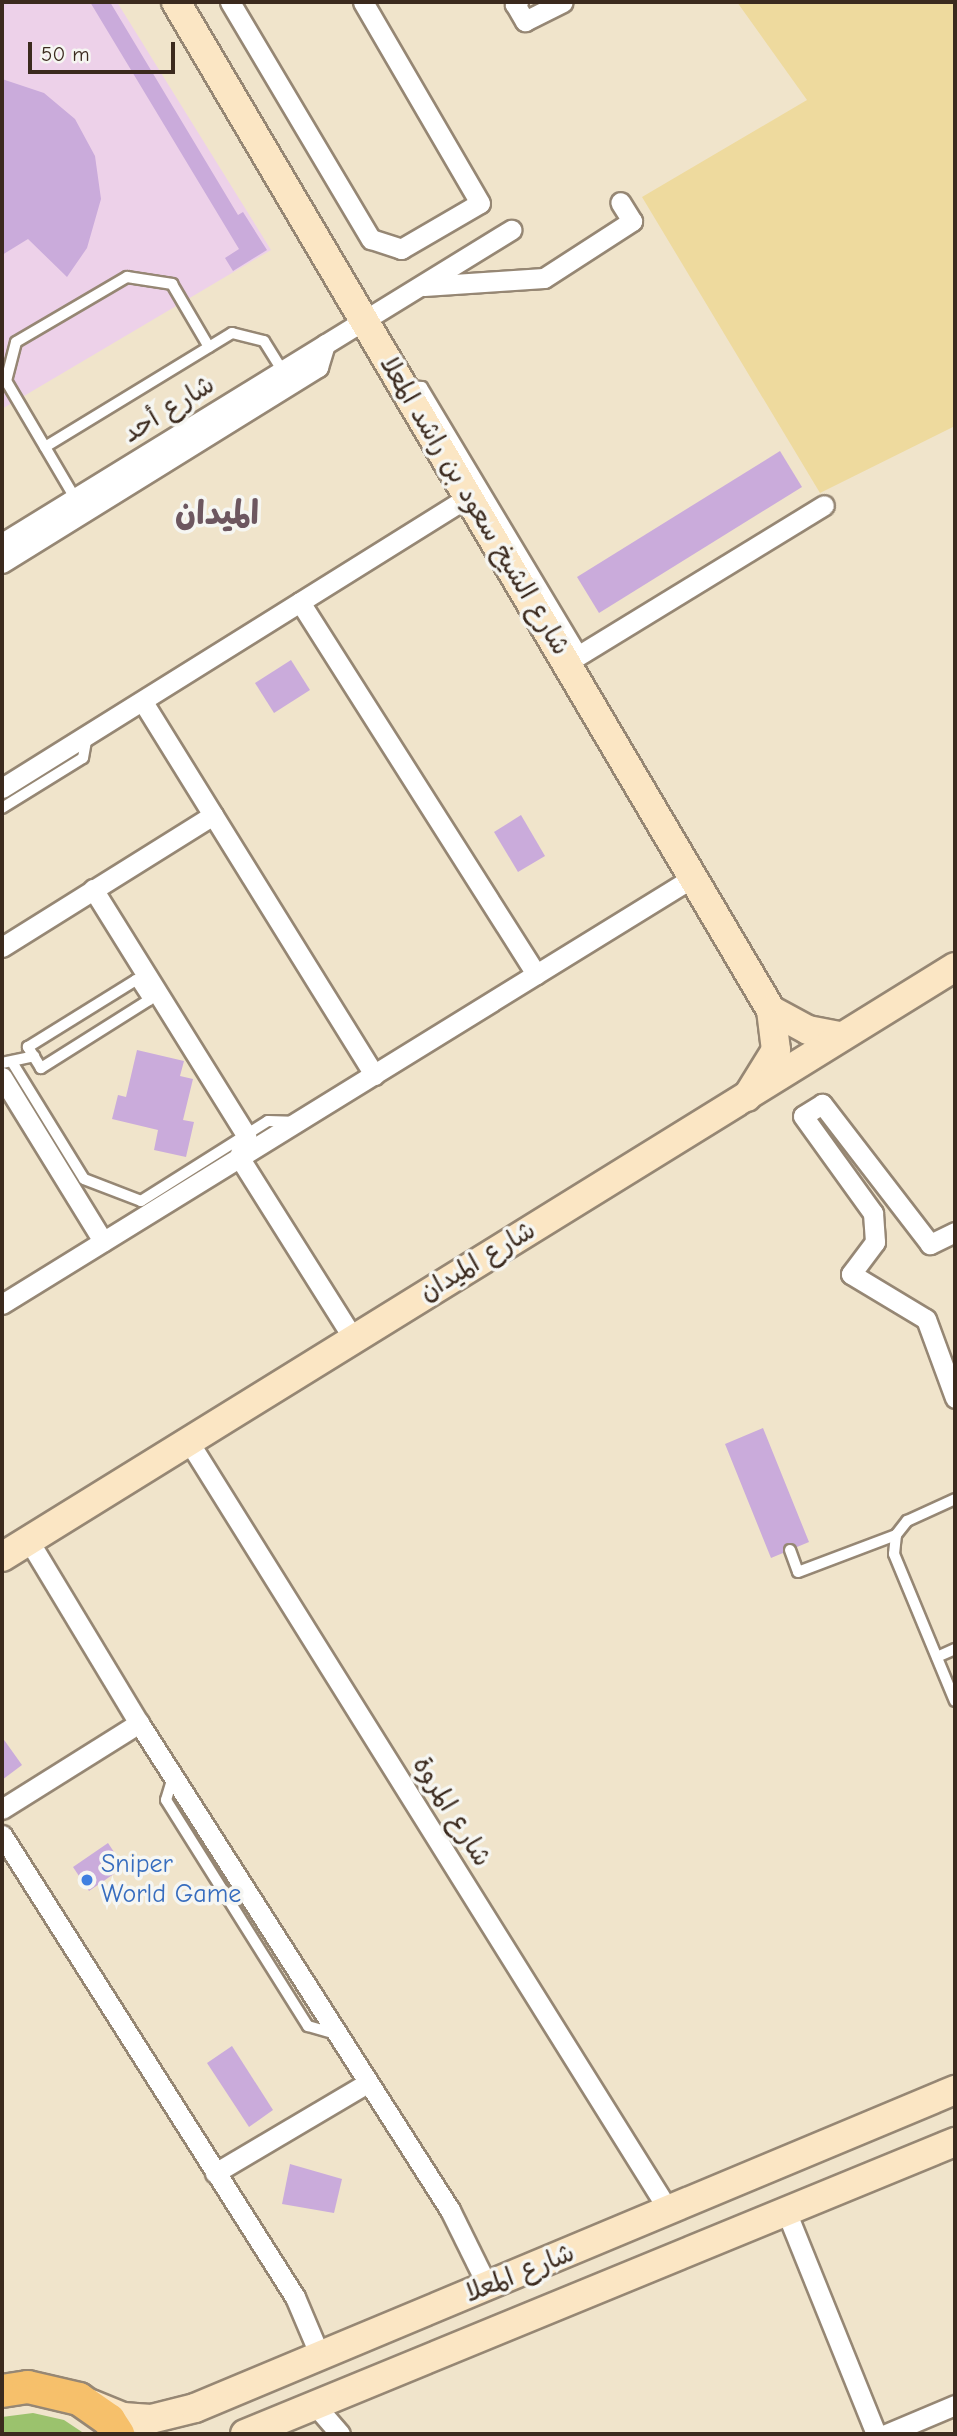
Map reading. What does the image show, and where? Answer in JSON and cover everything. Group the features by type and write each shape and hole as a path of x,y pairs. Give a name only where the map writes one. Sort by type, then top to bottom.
{"main road":[{"path":"10,2385 79,2399 109,2420 118,2434"}],"street":[{"name":"شارع الشيخ سعود بن راشد المعلا","path":"176,2 468,497 575,658 692,878 771,1010 776,1050 747,1097"},
{"path":"230,2 371,239 401,249 480,203 363,2"},
{"path":"518,2 515,4 525,20 563,2"},
{"path":"420,286 544,278 632,221 620,202"},
{"name":"شارع أحد","path":"2,543 511,230"},
{"path":"2,563 318,367 325,344"},
{"path":"2,789 468,497"},
{"path":"575,658 824,505"},
{"path":"300,602 536,974"},
{"path":"143,702 374,1074"},
{"path":"2,947 213,815"},
{"path":"2,1304 692,878"},
{"path":"93,889 246,1135 239,1157 353,1338"},
{"name":"شارع الميدان","path":"2,1557 955,967"},
{"path":"771,1010 808,1030 840,1036"},
{"path":"5,1067 103,1241"},
{"path":"955,1232 930,1244 822,1104 803,1116 873,1213 874,1242 851,1274 926,1319 955,1398"},
{"name":"شارع المروة","path":"189,1441 669,2211"},
{"path":"29,1541 139,1723 450,2210 488,2287"},
{"path":"2,1809 139,1723"},
{"path":"2,1835 295,2297 320,2356"},
{"path":"215,2173 367,2083"},
{"name":"شارع المعلا","path":"79,2399 123,2417 150,2419 195,2408 955,2091"},
{"name":"شارع المعلا","path":"245,2434 955,2142"},
{"path":"786,2211 876,2434"},
{"path":"315,2405 341,2434"},
{"path":"886,2434 955,2405"}],"lane":[{"path":"75,498 6,381 16,342 127,277 172,284 209,347"},
{"path":"45,447 232,333 264,341 283,370"},
{"path":"401,385 422,387 575,658"},
{"path":"2,808 83,758 88,735"},
{"path":"136,980 149,1000 41,1068 34,1056 28,1047 136,980"},
{"path":"34,1056 5,1067 84,1179 141,1201 268,1121 295,1123"},
{"path":"790,1550 798,1572 896,1535 907,1521 955,1499"},
{"path":"896,1535 894,1554 955,1701"},
{"path":"937,1657 955,1649"}],"shaded area":[{"path":"2,2 117,2 271,250 2,409"}],"green space":[{"path":"33,2413 64,2420 85,2434 2,2434 2,2417"}],"sand":[{"path":"737,2 955,2 955,426 820,493 642,197 807,100"}],"building":[{"path":"90,2 110,2 238,215 243,212 267,250 233,271 225,258 239,249"},
{"path":"2,79 44,93 75,119 95,156 101,199 87,248 67,277 28,239 2,255"},
{"path":"780,451 802,487 599,613 577,577"},
{"path":"291,660 310,690 274,713 255,683"},
{"path":"521,815 545,856 518,872 494,832"},
{"path":"137,1050 184,1061 180,1076 193,1079 183,1120 194,1122 186,1157 154,1150 158,1130 112,1119 118,1095 126,1097"},
{"path":"763,1428 809,1542 797,1547 787,1543 783,1553 771,1558 725,1444"},
{"path":"2,1737 22,1765 2,1780"},
{"path":"108,1843 124,1867 89,1891 73,1867"},
{"path":"232,2046 273,2110 249,2127 207,2063"},
{"path":"290,2164 342,2179 334,2213 282,2204"}],"place":[{"name":"Sniper World Game","path":"87,1880"}],"district":[{"name":"الميدان","path":"217,514"}]}
